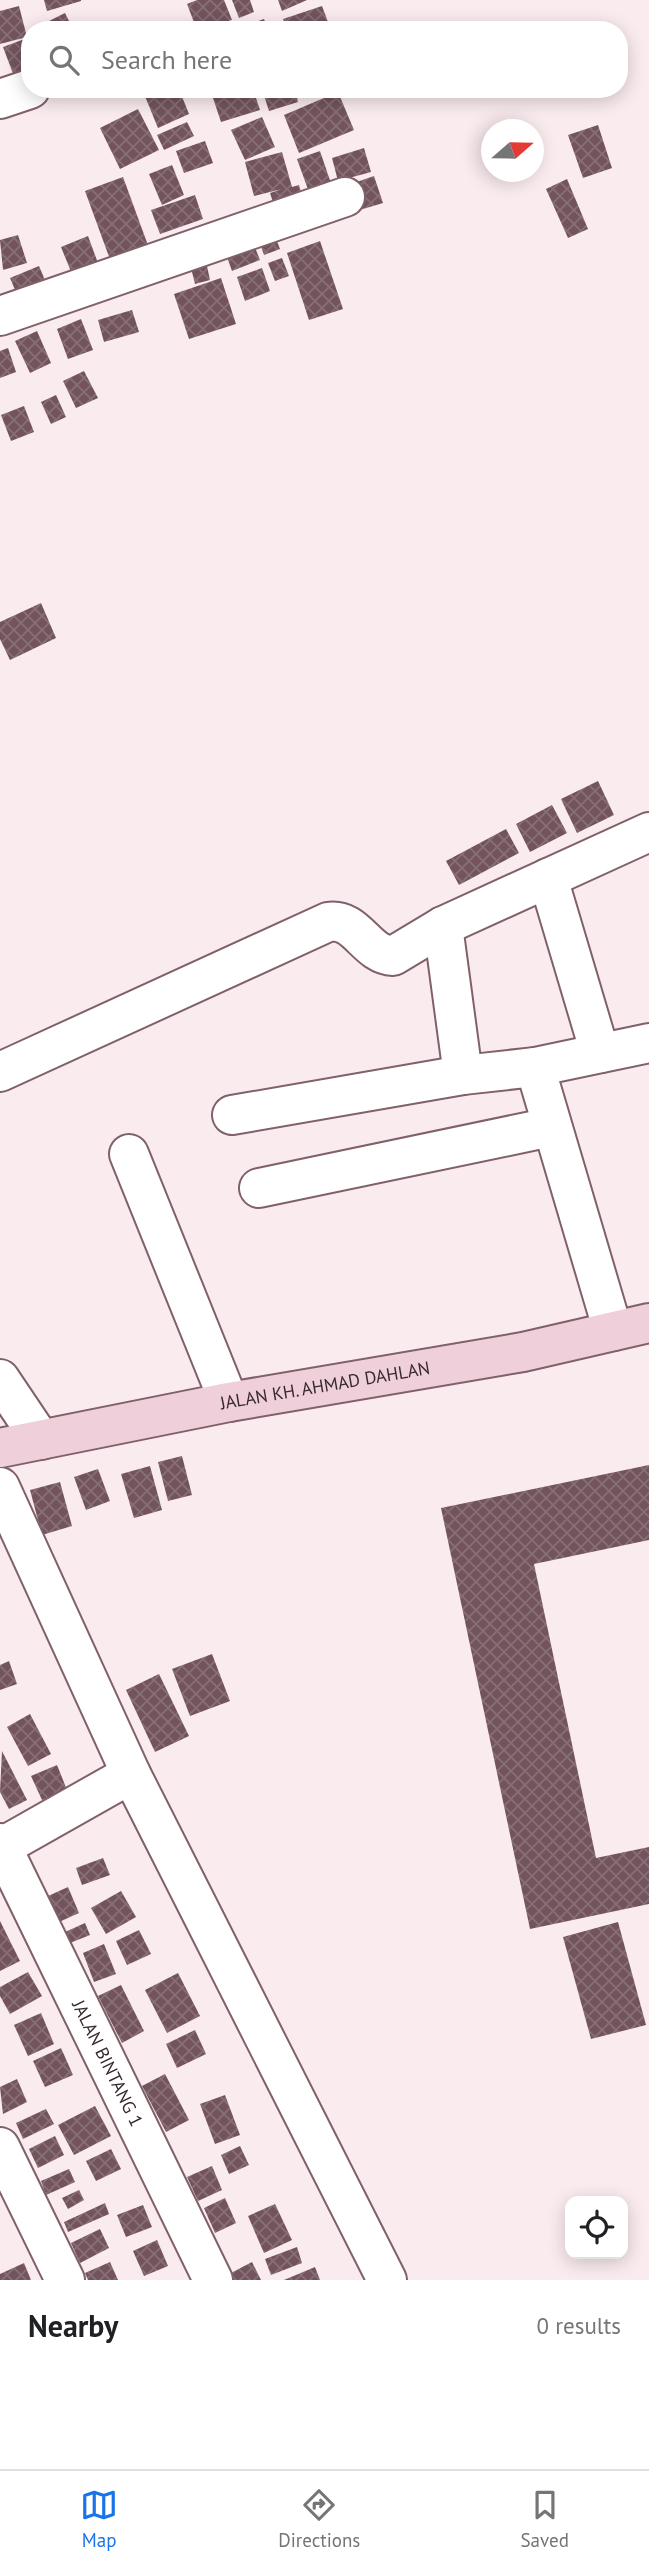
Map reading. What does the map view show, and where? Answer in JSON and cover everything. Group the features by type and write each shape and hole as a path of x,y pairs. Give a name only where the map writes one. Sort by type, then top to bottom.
{"street":[{"path":"0,99 21,92"},
{"path":"0,317 345,197"},
{"path":"0,1072 328,922 346,924 387,956 393,956 443,926 649,832"},
{"path":"548,878 600,1053"},
{"path":"443,926 463,1075"},
{"path":"232,1115 463,1075 535,1067 649,1043"},
{"path":"535,1067 551,1127 631,1327"},
{"path":"259,1188 551,1127"},
{"path":"129,1154 229,1402"},
{"name":"JALAN KH. AHMAD DAHLAN","path":"0,1448 229,1402 523,1352 631,1327"},
{"path":"0,1379 41,1440"},
{"path":"0,1487 131,1774 387,2280"},
{"path":"1,1846 131,1774"},
{"name":"JALAN BINTANG 1","path":"1,1846 213,2280"},
{"path":"0,2147 65,2280"}],"building":[{"path":"44,0 81,0 81,1 47,11"},
{"path":"197,0 224,0 232,20 194,21 187,4"},
{"path":"232,0 250,0 254,12 239,18"},
{"path":"278,0 307,0 282,11"},
{"path":"19,6 23,21 21,39 0,44 0,11"},
{"path":"322,6 328,21 284,21 283,19"},
{"path":"65,13 69,21 49,21"},
{"path":"21,40 21,86 18,87 3,47"},
{"path":"146,98 183,98 189,114 158,128"},
{"path":"213,98 256,98 260,110 221,122"},
{"path":"265,98 297,98 298,102 269,111"},
{"path":"324,98 341,98 354,130 299,153 284,115"},
{"path":"138,109 159,150 120,169 100,128"},
{"path":"262,117 275,147 245,160 231,130"},
{"path":"187,122 194,136 164,150 157,135"},
{"path":"598,125 612,168 583,178 568,135"},
{"path":"205,141 213,163 184,173 176,151"},
{"path":"364,148 371,172 338,181 332,158"},
{"path":"320,151 336,198 314,206 297,159"},
{"path":"282,152 292,187 299,185 306,210 278,218 270,193 282,189 254,196 245,162"},
{"path":"172,165 184,195 162,205 149,174"},
{"path":"374,176 383,203 353,212 345,186"},
{"path":"123,177 153,259 115,273 85,191"},
{"path":"567,179 588,229 568,238 546,189"},
{"path":"195,195 203,219 160,234 151,210"},
{"path":"271,226 280,249 264,255 256,232"},
{"path":"18,235 27,263 3,270 0,240"},
{"path":"250,235 260,260 232,271 223,246"},
{"path":"88,236 102,274 76,284 61,247"},
{"path":"320,241 343,309 309,320 287,253"},
{"path":"204,252 210,280 195,284 188,256"},
{"path":"282,258 289,276 275,281 268,263"},
{"path":"39,266 50,292 21,304 10,278"},
{"path":"262,268 270,291 245,301 237,277"},
{"path":"221,278 236,324 189,339 174,294"},
{"path":"132,310 139,332 104,342 98,320"},
{"path":"81,319 93,350 68,359 57,329"},
{"path":"37,331 51,363 30,373 15,341"},
{"path":"8,348 16,372 0,378 0,351"},
{"path":"84,371 98,398 76,408 63,381"},
{"path":"56,395 66,417 51,424 41,402"},
{"path":"24,406 34,432 11,441 1,415"},
{"path":"41,603 56,638 10,660 0,639 0,622"},
{"path":"598,781 614,815 577,833 561,799"},
{"path":"552,805 567,833 530,852 516,824"},
{"path":"506,829 519,853 459,885 446,861"},
{"path":"182,1456 192,1495 168,1501 158,1462"},
{"path":"649,1465 649,1540 534,1564 596,1858 649,1847 649,1904 530,1929 441,1508"},
{"path":"150,1466 162,1510 134,1518 121,1474"},
{"path":"98,1469 110,1501 86,1510 74,1477"},
{"path":"60,1482 72,1526 42,1535 30,1490"},
{"path":"212,1654 230,1701 190,1716 172,1669"},
{"path":"9,1661 17,1684 0,1690 0,1665"},
{"path":"159,1674 189,1736 155,1752 126,1690"},
{"path":"30,1714 51,1754 28,1766 7,1727"},
{"path":"2,1751 27,1800 9,1809 0,1792"},
{"path":"57,1765 67,1790 42,1800 31,1776"},
{"path":"103,1858 110,1875 82,1885 76,1868"},
{"path":"68,1887 79,1913 59,1922 48,1896"},
{"path":"121,1891 136,1917 106,1934 91,1908"},
{"path":"0,1921 20,1961 0,1971"},
{"path":"618,1922 646,2025 591,2039 563,1937"},
{"path":"85,1923 90,1935 70,1943 65,1932"},
{"path":"139,1930 151,1954 127,1965 116,1941"},
{"path":"104,1944 116,1974 94,1982 83,1953"},
{"path":"28,1972 42,1996 10,2014 0,1996 0,1987"},
{"path":"178,1973 200,2016 167,2033 145,1990"},
{"path":"121,1985 144,2031 122,2043 98,1996"},
{"path":"41,2013 54,2044 28,2056 14,2025"},
{"path":"195,2030 206,2054 177,2068 166,2044"},
{"path":"61,2048 73,2075 45,2087 33,2061"},
{"path":"165,2074 189,2120 166,2132 142,2086"},
{"path":"17,2079 27,2102 3,2114 0,2087"},
{"path":"225,2095 240,2135 215,2144 200,2104"},
{"path":"95,2106 111,2136 74,2155 58,2125"},
{"path":"46,2109 54,2124 23,2139 16,2123"},
{"path":"55,2136 64,2155 38,2168 29,2149"},
{"path":"240,2146 249,2165 229,2174 221,2155"},
{"path":"111,2149 121,2169 96,2181 86,2161"},
{"path":"212,2166 222,2190 198,2201 187,2177"},
{"path":"69,2169 75,2182 46,2195 41,2181"},
{"path":"79,2190 84,2200 68,2209 62,2198"},
{"path":"225,2198 236,2223 215,2233 204,2208"},
{"path":"105,2203 109,2214 68,2232 64,2222"},
{"path":"275,2204 292,2240 264,2253 248,2216"},
{"path":"143,2205 152,2227 126,2237 117,2215"},
{"path":"100,2229 109,2248 80,2263 71,2243"},
{"path":"157,2240 168,2266 144,2276 133,2251"},
{"path":"297,2247 302,2263 271,2275 265,2259"},
{"path":"110,2262 118,2280 88,2280 85,2273"},
{"path":"252,2262 261,2280 232,2280 229,2274"},
{"path":"24,2263 31,2280 0,2280 0,2274"},
{"path":"315,2267 320,2280 284,2280"}]}
